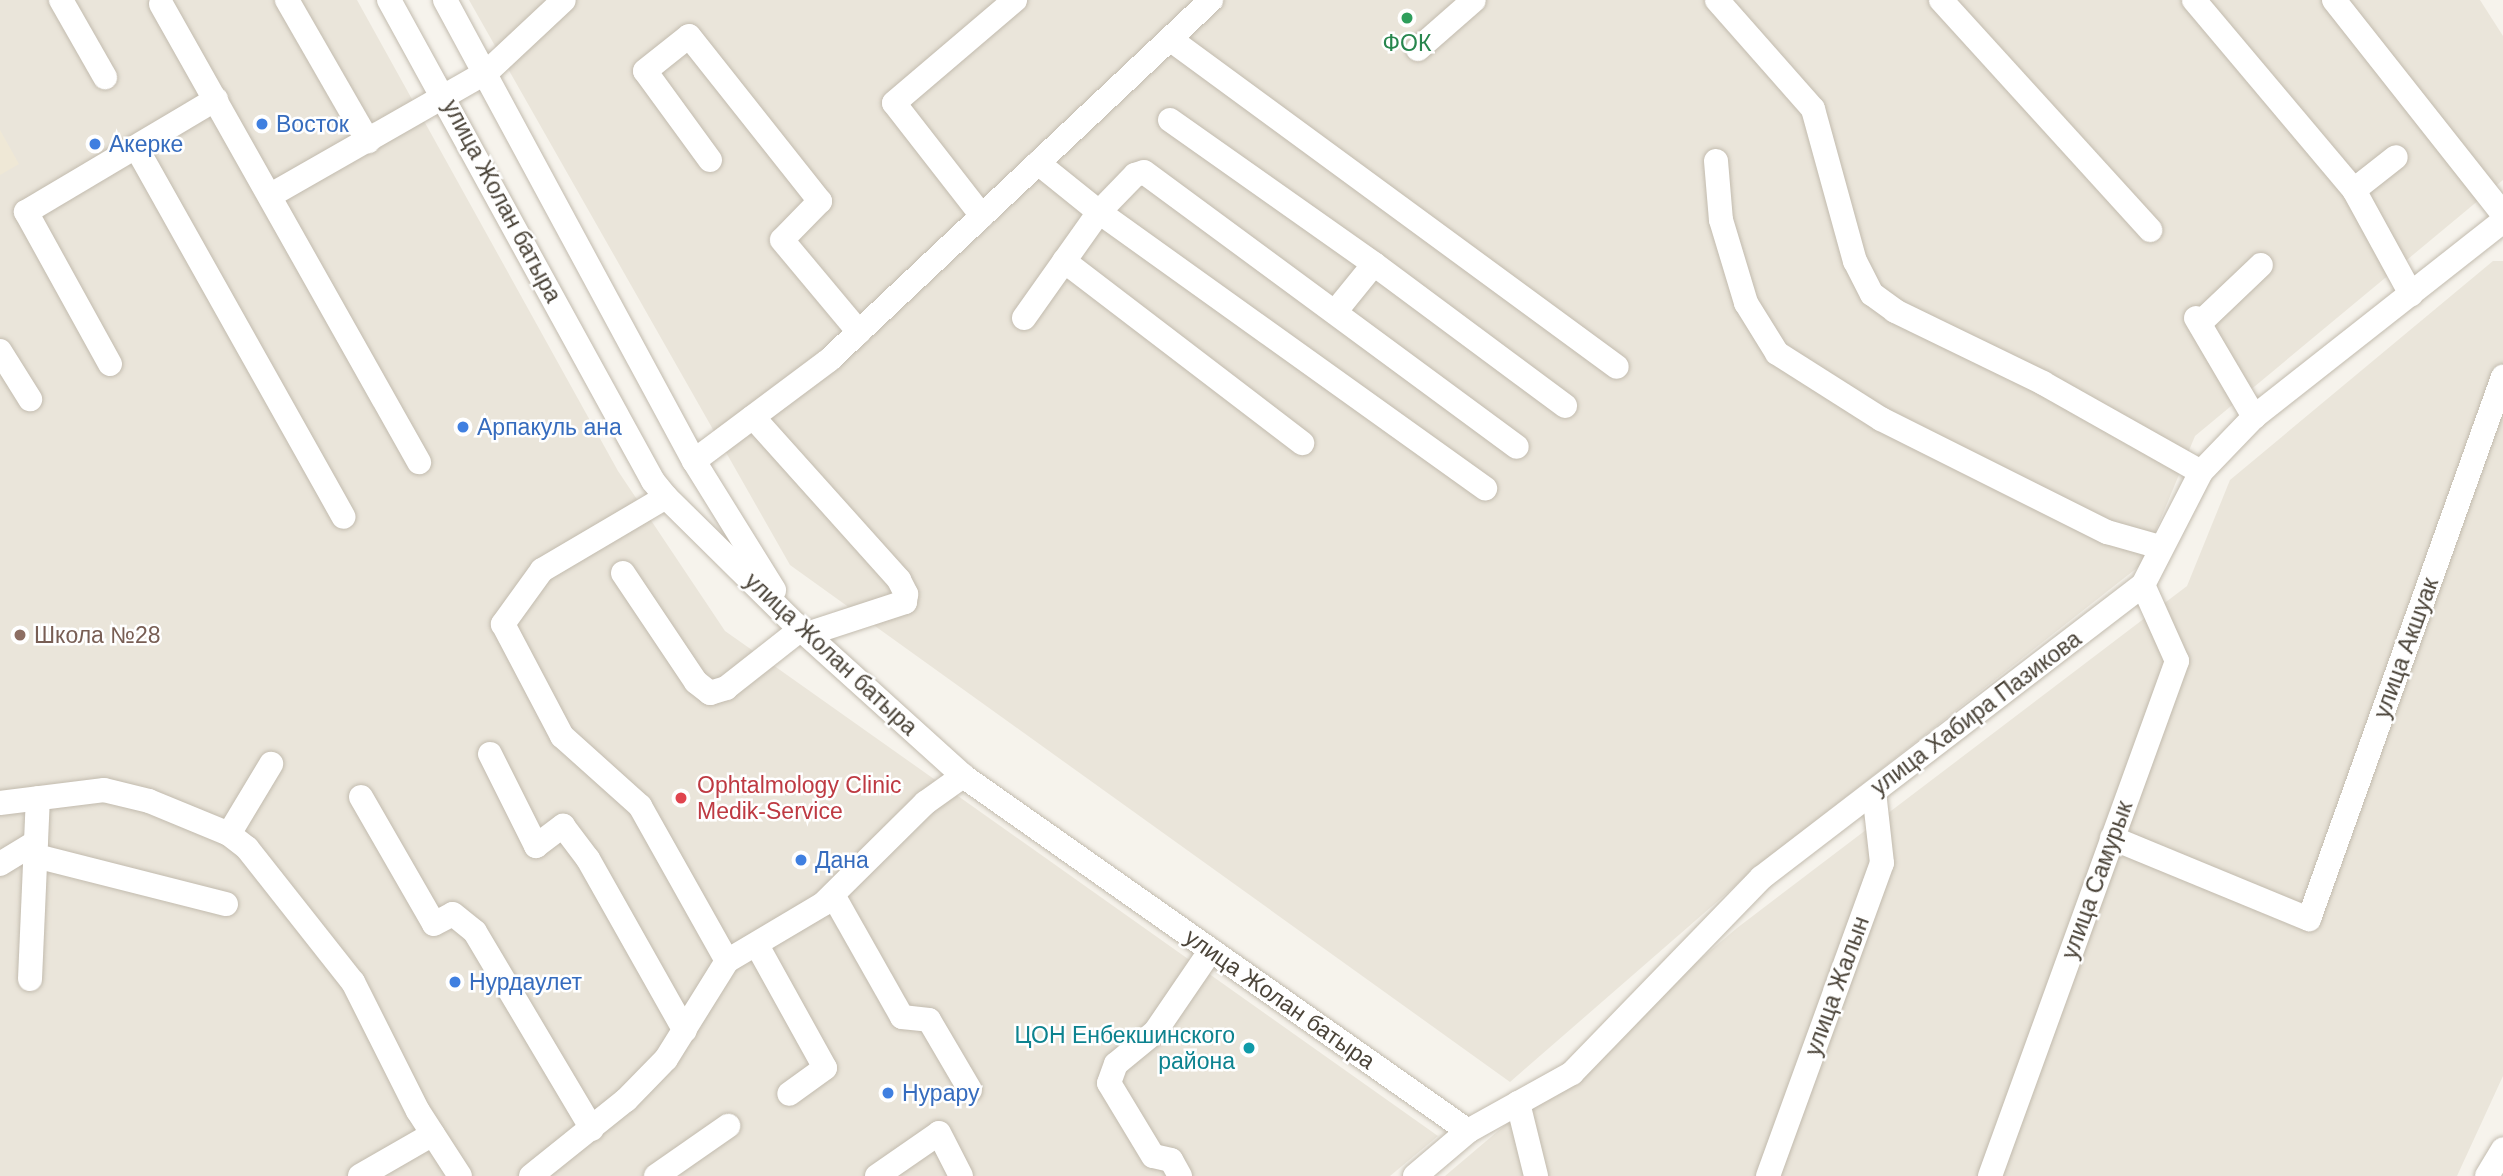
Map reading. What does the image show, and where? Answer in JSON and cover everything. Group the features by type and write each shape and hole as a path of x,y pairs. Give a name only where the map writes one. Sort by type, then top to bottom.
{"street":[{"path":"287,0 368,141"},
{"name":"улица Жолан батыра","path":"389,0 446,98 653,481 666,497 801,629 963,776 1468,1131"},
{"path":"445,0 694,461 801,629"},
{"path":"271,195 446,98 486,72 565,0"},
{"path":"982,216 894,103 1015,0"},
{"path":"694,461 859,332 1211,0"},
{"path":"1418,49 1474,0"},
{"path":"1717,0 1813,109 1855,261 1872,293 1895,311 2043,383 2201,472"},
{"path":"1941,0 2150,230"},
{"path":"2194,0 2354,190 2411,294"},
{"path":"2334,0 2503,214"},
{"path":"69,3 105,77"},
{"path":"161,4 419,462"},
{"path":"710,160 645,71 689,36 820,201 782,240 859,332"},
{"path":"1170,38 1617,367"},
{"path":"110,364 26,212 216,99"},
{"path":"1170,120 1374,264 1565,406"},
{"path":"136,147 344,517"},
{"path":"2354,190 2396,157"},
{"path":"1716,161 1721,220 1746,303 1777,353 1881,419 2108,532 2160,547"},
{"path":"1038,163 1099,212 1485,488"},
{"path":"1024,318 1099,212 1135,175 1153,176 1517,447"},
{"name":"улица Хабира Пазикова","path":"1415,1176 1468,1131 1572,1073 1761,878 2143,585 2160,547 2201,472 2254,418 2503,221"},
{"path":"1065,261 1302,443"},
{"path":"1335,312 1374,264"},
{"path":"2254,418 2198,321 2261,265"},
{"path":"0,351 30,398"},
{"name":"улица Акшуак","path":"2112,838 2309,919 2503,377"},
{"path":"623,573 696,682 710,693 726,688 801,629 905,602 906,594 899,580 753,417"},
{"path":"666,497 542,570 503,624 562,736 640,806 727,961"},
{"name":"улица Самурык","path":"1990,1176 2177,661 2143,585"},
{"path":"490,754 537,846 563,826 588,859 685,1031"},
{"path":"229,834 271,764"},
{"path":"531,1176 592,1129 666,1059 727,961 758,947 833,895 925,803 963,776"},
{"path":"0,803 104,790 149,801 229,834 247,848 302,914 353,982 433,1133 460,1176"},
{"name":"улица Жалын","path":"1768,1176 1882,863 1874,792"},
{"path":"361,797 434,924 453,914 475,932 592,1129"},
{"path":"30,979 38,798"},
{"path":"0,864 36,849 226,904"},
{"path":"833,895 902,1017 929,1020 970,1090"},
{"path":"758,947 825,1069 789,1094"},
{"path":"1180,1176 1171,1160 1153,1156 1109,1083 1116,1064 1155,1032 1211,950"},
{"path":"1518,1103 1536,1176"},
{"path":"656,1176 728,1126"},
{"path":"360,1176 433,1133"},
{"path":"877,1176 939,1133 961,1176"},
{"path":"2487,1176 2503,1149"}],"shaded area":[{"path":"0,0 357,0 618,471 725,631 1438,1136 1390,1176 0,1176"},
{"path":"469,0 2480,0 2503,36 2503,180 2195,436 2142,564 1757,867 1510,1082 790,565"},
{"path":"0,130 19,164 0,175"},
{"path":"2493,261 2503,261 2503,1076 2457,1176 1445,1176 1737,928 2187,586 2230,480"}],"place":[{"name":"ФОК","path":"1407,18"},
{"name":"Восток","path":"262,124"},
{"name":"Акерке","path":"95,144"},
{"name":"Арпакуль ана","path":"463,427"},
{"name":"Школа №28","path":"20,635"},
{"name":"Ophtalmology Clinic Medik-Service","path":"681,798"},
{"name":"Дана","path":"801,860"},
{"name":"Нурдаулет","path":"455,982"},
{"name":"ЦОН Енбекшинского района","path":"1249,1048"},
{"name":"Нурару","path":"888,1093"}]}
